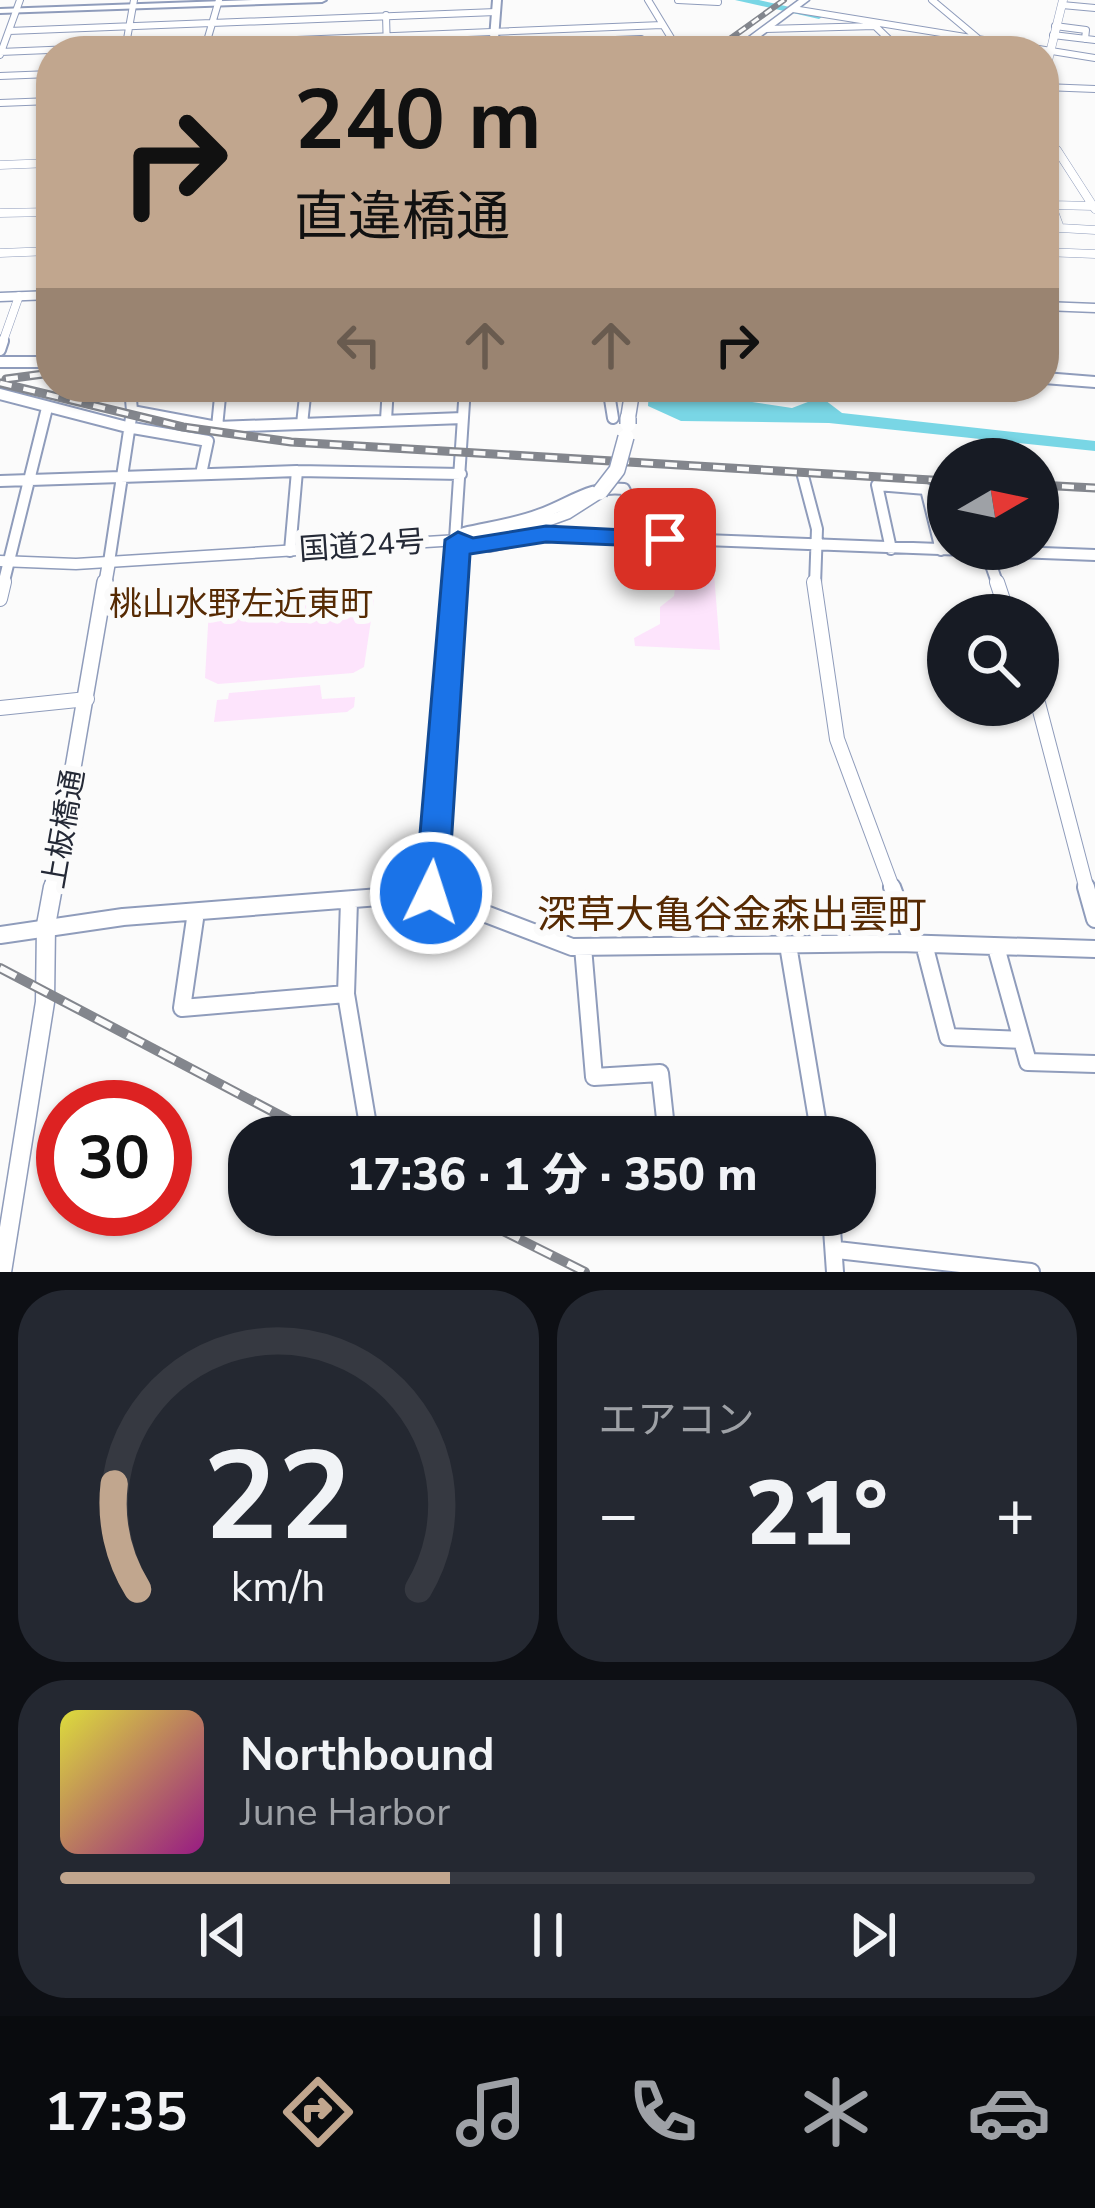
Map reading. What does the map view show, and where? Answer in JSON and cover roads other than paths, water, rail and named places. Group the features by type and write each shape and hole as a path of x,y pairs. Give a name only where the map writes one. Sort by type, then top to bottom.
{"main road":[{"path":"0,10 18,5 322,0"},
{"path":"494,36 497,0"},
{"path":"756,36 805,0"},
{"path":"0,297 36,295"},
{"path":"1059,307 1095,308"},
{"name":"国道24号","path":"4,562 109,562 458,540 531,527 564,515 600,492 617,470 629,402"}],"street":[{"path":"648,0 669,36"},
{"path":"678,0 718,1 714,16"},
{"path":"932,0 976,36"},
{"path":"208,36 219,1"},
{"path":"1052,36 1063,2 1095,8"},
{"path":"127,36 134,3"},
{"path":"18,5 0,54 36,53"},
{"path":"792,10 942,36"},
{"path":"6,32 496,12"},
{"path":"386,15 386,36"},
{"path":"836,17 937,36"},
{"path":"408,36 662,25"},
{"path":"632,26 639,36"},
{"path":"850,26 859,36"},
{"path":"766,29 875,26 885,36"},
{"path":"821,28 828,36"},
{"path":"793,29 798,36"},
{"path":"1059,44 1095,40"},
{"path":"1059,46 1078,46"},
{"path":"1059,49 1095,60"},
{"path":"0,76 36,75"},
{"path":"1059,88 1095,89"},
{"path":"0,103 36,102"},
{"path":"1059,162 1094,208"},
{"path":"0,165 36,164"},
{"path":"1075,182 1095,183"},
{"path":"1059,204 1094,208"},
{"path":"0,214 36,213"},
{"path":"1060,228 1095,230"},
{"path":"0,253 36,252"},
{"path":"1059,253 1095,254"},
{"path":"0,350 19,296"},
{"path":"0,362 36,362"},
{"path":"1059,379 1095,382"},
{"path":"0,394 127,427 208,441 201,474"},
{"name":"上板橋通","path":"2,1272 45,1002 46,925 87,699 131,402"},
{"path":"217,427 220,402"},
{"path":"302,424 305,402"},
{"path":"386,420 387,402"},
{"path":"431,893 465,402"},
{"path":"614,402 624,424"},
{"path":"0,599 4,562 46,408"},
{"path":"132,411 217,427 464,418"},
{"path":"0,481 297,472 461,474"},
{"path":"290,551 297,472"},
{"path":"803,476 817,529 814,579 837,739 918,943 948,1037 1022,1040"},
{"path":"891,549 877,485 926,489 927,493"},
{"path":"458,540 464,532 542,514 582,490 608,486 624,489 627,495 630,538"},
{"path":"458,540 470,546 546,534 927,550"},
{"path":"1059,554 1095,555"},
{"path":"0,708 87,699"},
{"path":"1044,726 1095,919"},
{"path":"0,935 23,934 46,925 431,893 542,938 583,947 918,943 1095,949"},
{"path":"349,901 346,994 366,1116"},
{"path":"196,913 182,1008 346,994"},
{"path":"788,945 816,1116"},
{"path":"996,946 1028,1063 1095,1064"},
{"path":"583,947 594,1077 660,1073 665,1116"},
{"path":"835,1236 835,1272"},
{"path":"837,1250 1031,1272"}],"water":[{"path":"648,402 752,402 792,408 828,402 842,413 1095,441 1095,451 1059,447 1059,438 972,438 829,423 681,421"}],"waterway":[{"path":"741,0 819,15"}],"railway":[{"path":"734,36 784,0"},
{"path":"6,379 36,375"},
{"path":"0,383 36,392"},
{"path":"79,402 183,427 291,442 927,480"},
{"path":"1059,486 1095,488"},
{"path":"0,968 281,1116"},
{"path":"513,1236 585,1272"}],"district":[{"name":"桃山水野左近東町","path":"241,604"},
{"name":"深草大亀谷金森出雲町","path":"732,915"}]}
